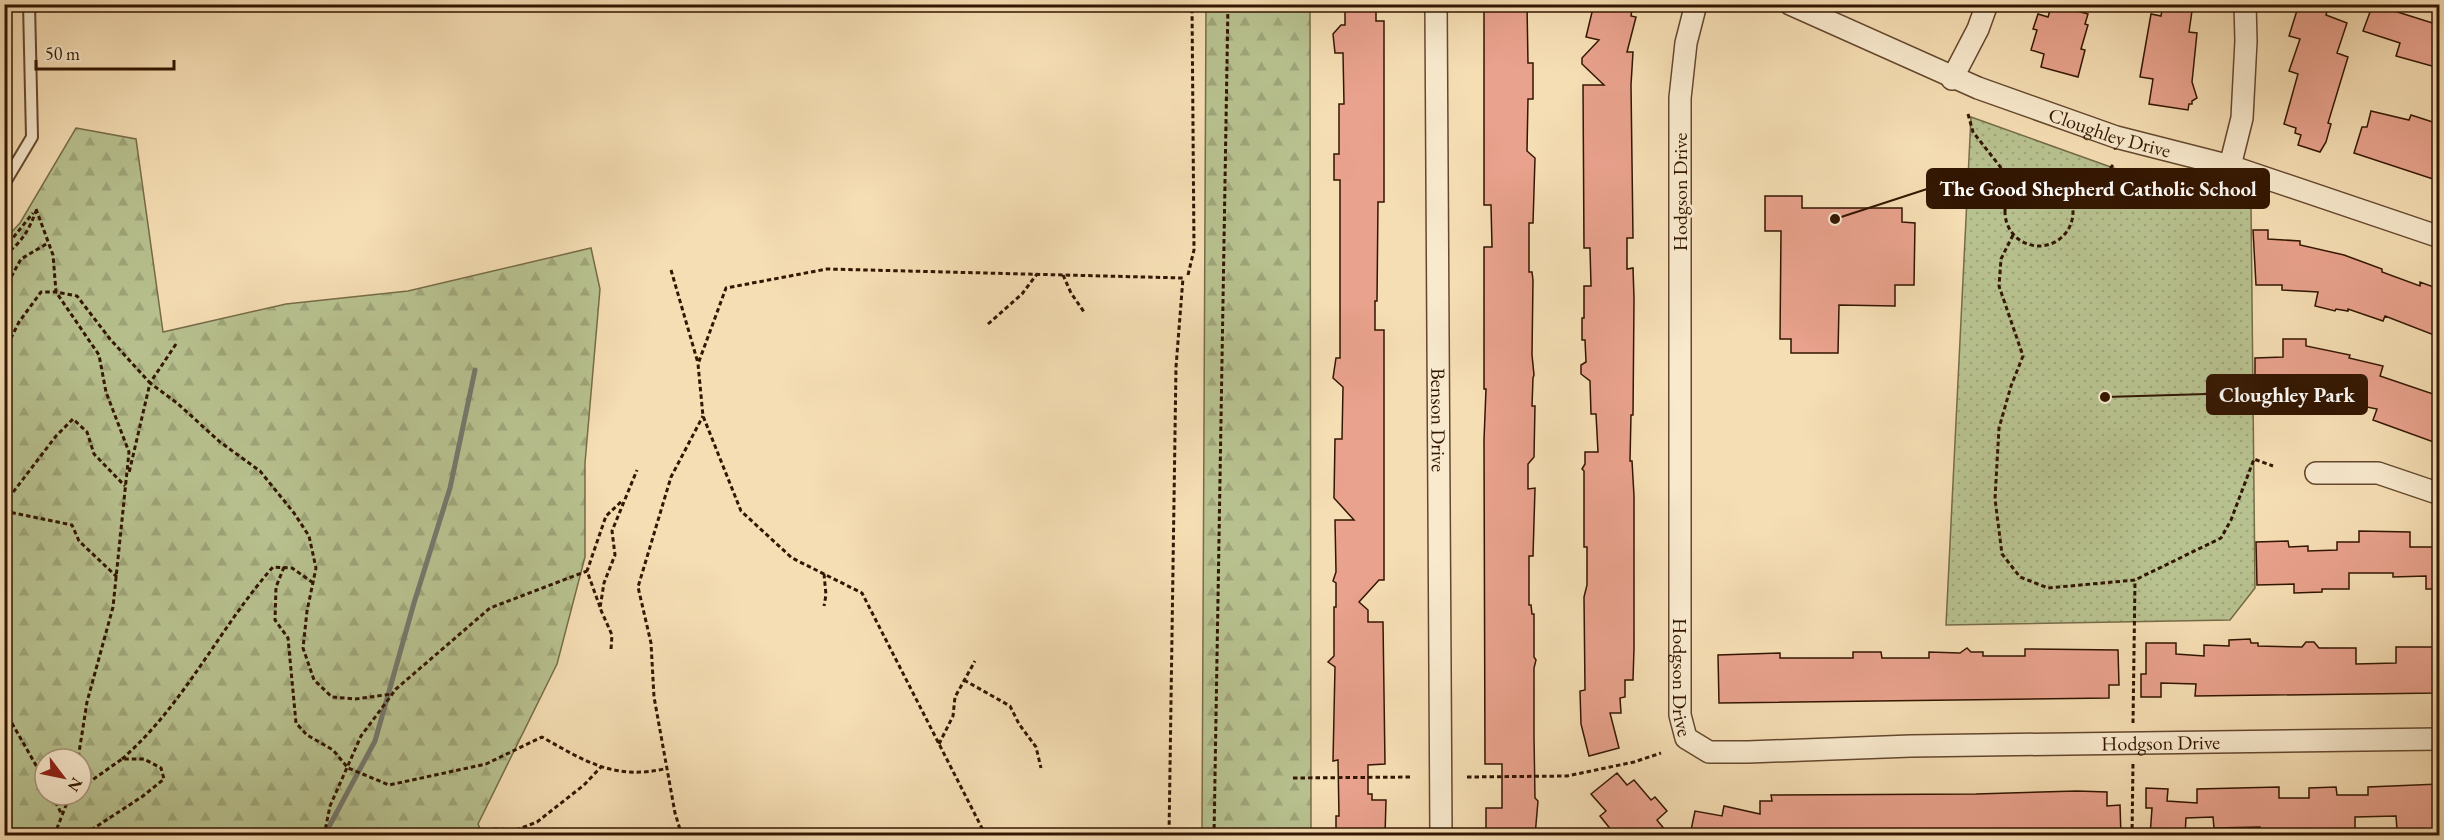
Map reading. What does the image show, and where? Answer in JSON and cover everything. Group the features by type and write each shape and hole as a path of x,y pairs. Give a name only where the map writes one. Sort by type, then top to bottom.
{"street":[{"name":"Benson Drive","path":"1436,4 1441,836"},
{"name":"Hodgson Drive","path":"1696,4 1686,43 1680,98 1680,715 1686,738 1709,752 1911,746 2439,739"},
{"name":"Cloughley Drive","path":"1790,4 1952,78 2116,137 2230,166 2439,237"},
{"path":"1952,78 1978,29 1987,4"},
{"path":"2230,166 2242,118 2246,41 2245,4"},
{"path":"2316,473 2378,473 2439,494"}],"lane":[{"path":"4,184 32,137 29,4"}],"path":[{"path":"1188,275 1194,250 1192,4"},
{"path":"1214,836 1228,4"},
{"path":"1968,114 1973,132 2016,187"},
{"path":"2071,202 2089,192 2113,165"},
{"path":"2037,178 2048,179 2058,184 2066,192 2071,202 2073,213 2070,225 2055,242 2044,246 2033,246 2022,242 2007,226 2005,205 2016,187 2026,181 2037,178"},
{"path":"36,209 53,255 56,292 99,354 106,392 129,452 119,534 118,578 113,607 87,702 80,747"},
{"path":"4,249 36,209"},
{"path":"4,255 14,249 29,231 36,209"},
{"path":"2013,235 2001,260 1999,286 2023,356 2011,386 1999,428 1995,499 2002,554 2020,577 2048,588 2135,580 2221,538 2231,520 2254,459 2273,466"},
{"path":"4,290 21,259 48,243"},
{"path":"698,364 726,288 827,269 1183,278 1176,367 1169,836"},
{"path":"671,270 698,364 703,416 741,511 792,558 862,593 987,836"},
{"path":"988,324 1022,294 1037,274"},
{"path":"1064,275 1071,293 1084,312"},
{"path":"4,352 19,321 41,292 77,296 110,339 150,383 177,403 220,442 260,471 294,513 309,536 316,568 303,648 314,680 332,697 355,699 392,694"},
{"path":"125,486 150,383 176,344"},
{"path":"682,836 675,813 654,697 651,644 638,587 671,477 703,416"},
{"path":"4,504 56,436 73,419 87,432 94,454 125,486"},
{"path":"600,608 604,583 615,555 612,531 637,470"},
{"path":"611,649 612,635 587,571 606,516 626,498"},
{"path":"4,511 72,525 80,540 118,578"},
{"path":"93,780 142,741 181,696 252,591 273,567 292,568 312,582"},
{"path":"284,567 276,587 275,620 288,638 296,723 307,735 333,750 348,768 389,785 486,764 542,737 587,763 625,774 668,768"},
{"path":"324,836 330,806 361,736 392,694 490,608 587,571"},
{"path":"824,574 826,595 824,606"},
{"path":"2133,723 2135,580"},
{"path":"939,744 953,716 955,697 975,662"},
{"path":"964,680 1010,706 1019,724 1036,747 1041,768"},
{"path":"4,702 9,718 33,760"},
{"path":"1467,777 1567,776 1634,762 1661,753"},
{"path":"82,836 143,796 164,779 161,768 144,759 122,759"},
{"path":"2132,836 2133,760"},
{"path":"472,836 492,829 516,830 537,822 584,785 601,767"},
{"path":"1293,778 1413,777"},
{"path":"58,807 62,816"},
{"path":"54,836 65,807"}],"green space":[{"path":"1206,5 1310,5 1311,835 1202,835"},
{"path":"1971,117 2147,180 2251,205 2255,588 2230,620 1946,625"},
{"path":"76,128 136,139 163,332 286,304 408,291 591,248 600,289 585,463 585,557 557,664 478,824 483,835 5,835 5,239 20,223"}],"building":[{"path":"1345,4 1376,4 1376,21 1384,21 1384,202 1378,202 1375,330 1384,330 1384,580 1379,580 1359,602 1368,610 1368,622 1383,622 1385,764 1368,765 1368,794 1372,794 1372,800 1386,800 1385,836 1336,836 1336,816 1339,816 1338,760 1333,761 1335,667 1328,662 1334,656 1335,520 1354,520 1334,498 1335,439 1342,439 1343,387 1333,378 1336,358 1340,358 1340,180 1334,180 1334,154 1339,154 1339,104 1344,104 1343,53 1335,53 1333,34 1341,25 1345,25"},
{"path":"1484,4 1527,4 1528,63 1533,63 1533,99 1528,99 1527,151 1535,158 1533,223 1529,223 1529,272 1532,272 1533,280 1534,457 1528,464 1528,489 1535,488 1533,556 1529,556 1529,605 1534,614 1534,657 1536,660 1534,736 1535,798 1538,801 1535,836 1486,836 1486,808 1502,808 1502,764 1485,764 1484,247 1492,247 1491,205 1484,205"},
{"path":"1594,4 1633,4 1631,16 1636,17 1627,52 1633,52 1631,85 1633,238 1627,238 1627,269 1633,268 1634,299 1633,415 1631,415 1630,461 1632,461 1634,496 1634,648 1633,680 1625,680 1625,697 1620,698 1621,713 1610,713 1619,748 1589,756 1581,724 1580,691 1585,690 1584,597 1587,585 1587,547 1584,547 1584,471 1582,469 1585,464 1585,452 1598,452 1596,414 1591,414 1590,381 1581,374 1581,365 1586,362 1585,340 1582,340 1584,286 1591,286 1590,248 1584,248 1583,85 1604,85 1582,64 1582,58 1599,40 1586,37"},
{"path":"2052,4 2088,14 2085,24 2088,25 2081,49 2085,50 2078,77 2041,67 2044,54 2031,50 2037,30 2033,29 2038,14 2048,17"},
{"path":"2163,4 2193,4 2189,32 2197,33 2192,82 2197,98 2189,104 2188,110 2149,104 2153,79 2140,77 2151,14 2161,16"},
{"path":"2299,4 2329,4 2326,15 2347,23 2337,53 2348,57 2328,123 2331,124 2326,142 2320,152 2298,145 2301,135 2295,133 2296,128 2284,124 2298,74 2289,71 2300,39 2289,36"},
{"path":"2373,4 2380,4 2389,7 2388,9 2439,25 2439,68 2396,56 2400,43 2363,31"},
{"path":"2371,111 2409,120 2411,115 2439,124 2439,181 2354,153 2362,127 2367,127"},
{"path":"1765,196 1802,196 1802,208 1902,208 1902,222 1915,223 1914,285 1895,285 1895,306 1839,305 1838,353 1791,353 1791,339 1780,339 1781,231 1765,231"},
{"path":"2253,230 2268,230 2268,239 2300,241 2300,245 2344,255 2420,286 2420,282 2439,289 2439,337 2385,316 2383,321 2348,309 2348,311 2336,309 2335,311 2315,306 2318,292 2282,290 2282,285 2256,285"},
{"path":"2283,339 2306,339 2306,346 2350,355 2349,358 2383,366 2380,376 2439,396 2439,444 2373,420 2377,409 2342,402 2342,400 2297,390 2297,396 2262,400 2262,394 2255,394 2255,358 2283,357"},
{"path":"2359,531 2410,532 2410,547 2439,547 2439,589 2426,589 2426,576 2393,577 2393,573 2349,573 2349,589 2322,589 2322,592 2294,593 2294,584 2257,585 2256,542 2288,541 2289,547 2308,546 2308,551 2337,550 2337,542 2359,542"},
{"path":"2250,639 2251,643 2258,643 2258,646 2302,647 2306,642 2314,642 2319,648 2356,648 2356,664 2396,663 2396,647 2439,647 2439,693 2195,696 2196,684 2161,683 2161,697 2141,697 2141,674 2146,674 2146,643 2176,643 2176,654 2204,656 2204,645 2229,646 2229,640"},
{"path":"1967,648 1971,652 1983,652 1983,656 2025,656 2025,649 2118,650 2119,685 2109,685 2109,698 1719,703 1718,655 1780,653 1780,658 1853,658 1853,652 1881,652 1882,658 1929,658 1929,652 1960,653"},
{"path":"1617,773 1627,785 1634,780 1651,800 1655,797 1667,811 1657,820 1670,836 1616,836 1600,816 1606,811 1591,794"},
{"path":"2439,784 2439,832 2406,834 2405,829 2397,829 2396,816 2355,817 2355,832 2260,834 2260,827 2214,828 2213,817 2186,818 2185,836 2150,836 2152,808 2146,808 2146,788 2168,789 2167,801 2197,803 2197,789 2279,787 2279,798 2309,798 2309,788 2336,787 2337,795 2368,795 2368,787"},
{"path":"2107,792 2107,806 2120,805 2121,836 2059,836 2059,834 1694,836 1695,830 1691,830 1695,811 1722,816 1724,806 1760,814 1760,801 1772,801 1771,795"}],"waterway":[{"path":"324,836 375,741 414,603 450,488 475,370"}],"place":[{"name":"The Good Shepherd Catholic School","path":"1835,219"},
{"name":"Cloughley Park","path":"2105,397"}]}
